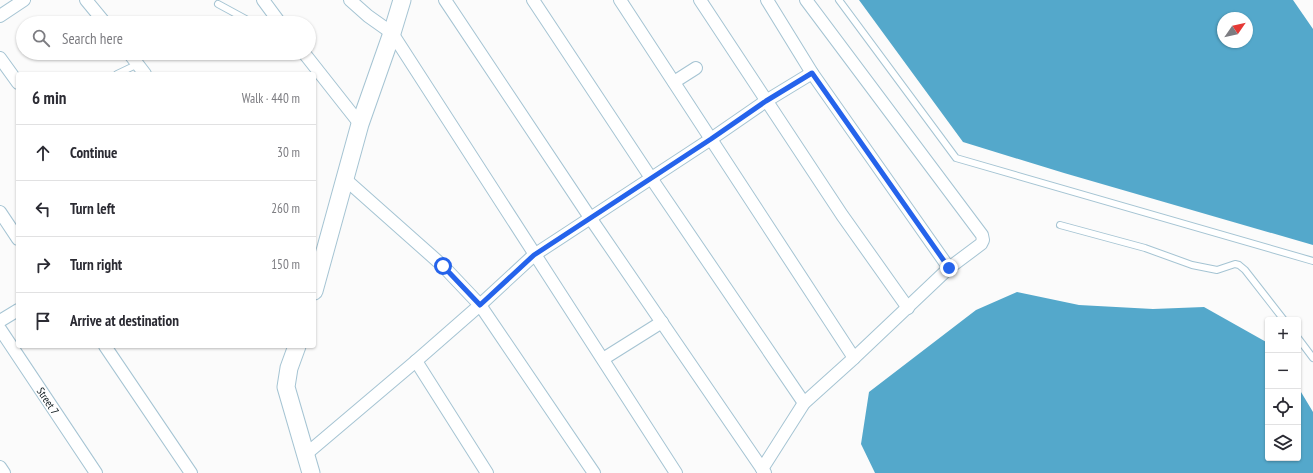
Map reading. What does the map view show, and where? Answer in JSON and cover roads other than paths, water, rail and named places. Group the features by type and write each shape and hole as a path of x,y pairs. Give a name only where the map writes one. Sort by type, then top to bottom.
{"street":[{"path":"0,16 24,0"},
{"path":"86,0 99,16"},
{"path":"263,0 275,16"},
{"path":"350,0 368,16 392,33 676,473"},
{"path":"316,280 360,124 402,0"},
{"path":"445,0 591,219 764,471 804,403 908,308 949,268 981,244 983,240 982,236 806,0"},
{"path":"533,0 651,178 804,403"},
{"path":"620,0 854,358"},
{"path":"700,0 842,215 908,308"},
{"path":"767,0 812,73 949,268"},
{"path":"0,58 16,80"},
{"path":"135,60 144,72"},
{"path":"310,60 360,124"},
{"path":"674,82 696,68"},
{"path":"305,455 416,361 534,255 591,219 766,101 812,73"},
{"path":"345,179 443,266 480,305 594,473"},
{"path":"0,212 16,236"},
{"path":"0,321 16,311"},
{"path":"603,359 662,322"},
{"name":"Street 7","path":"0,329 96,473"},
{"path":"106,348 191,473"},
{"path":"296,348 289,368 286,387 311,473"},
{"path":"416,361 487,473"},
{"path":"0,467 4,473"}],"lane":[{"path":"839,0 956,158 1313,261"},
{"path":"218,4 240,16"},
{"path":"121,72 138,64"},
{"path":"1060,225 1145,248 1192,265 1217,270 1235,264 1239,265 1245,270 1282,317"},
{"path":"1301,342 1313,358"}],"water":[{"path":"859,0 1293,0 1313,29 1313,245 1064,173 963,142"},
{"path":"1017,292 1079,305 1153,309 1204,307 1265,341 1265,461 1301,461 1301,392 1313,412 1313,473 875,473 861,444 869,392 976,310"}]}
